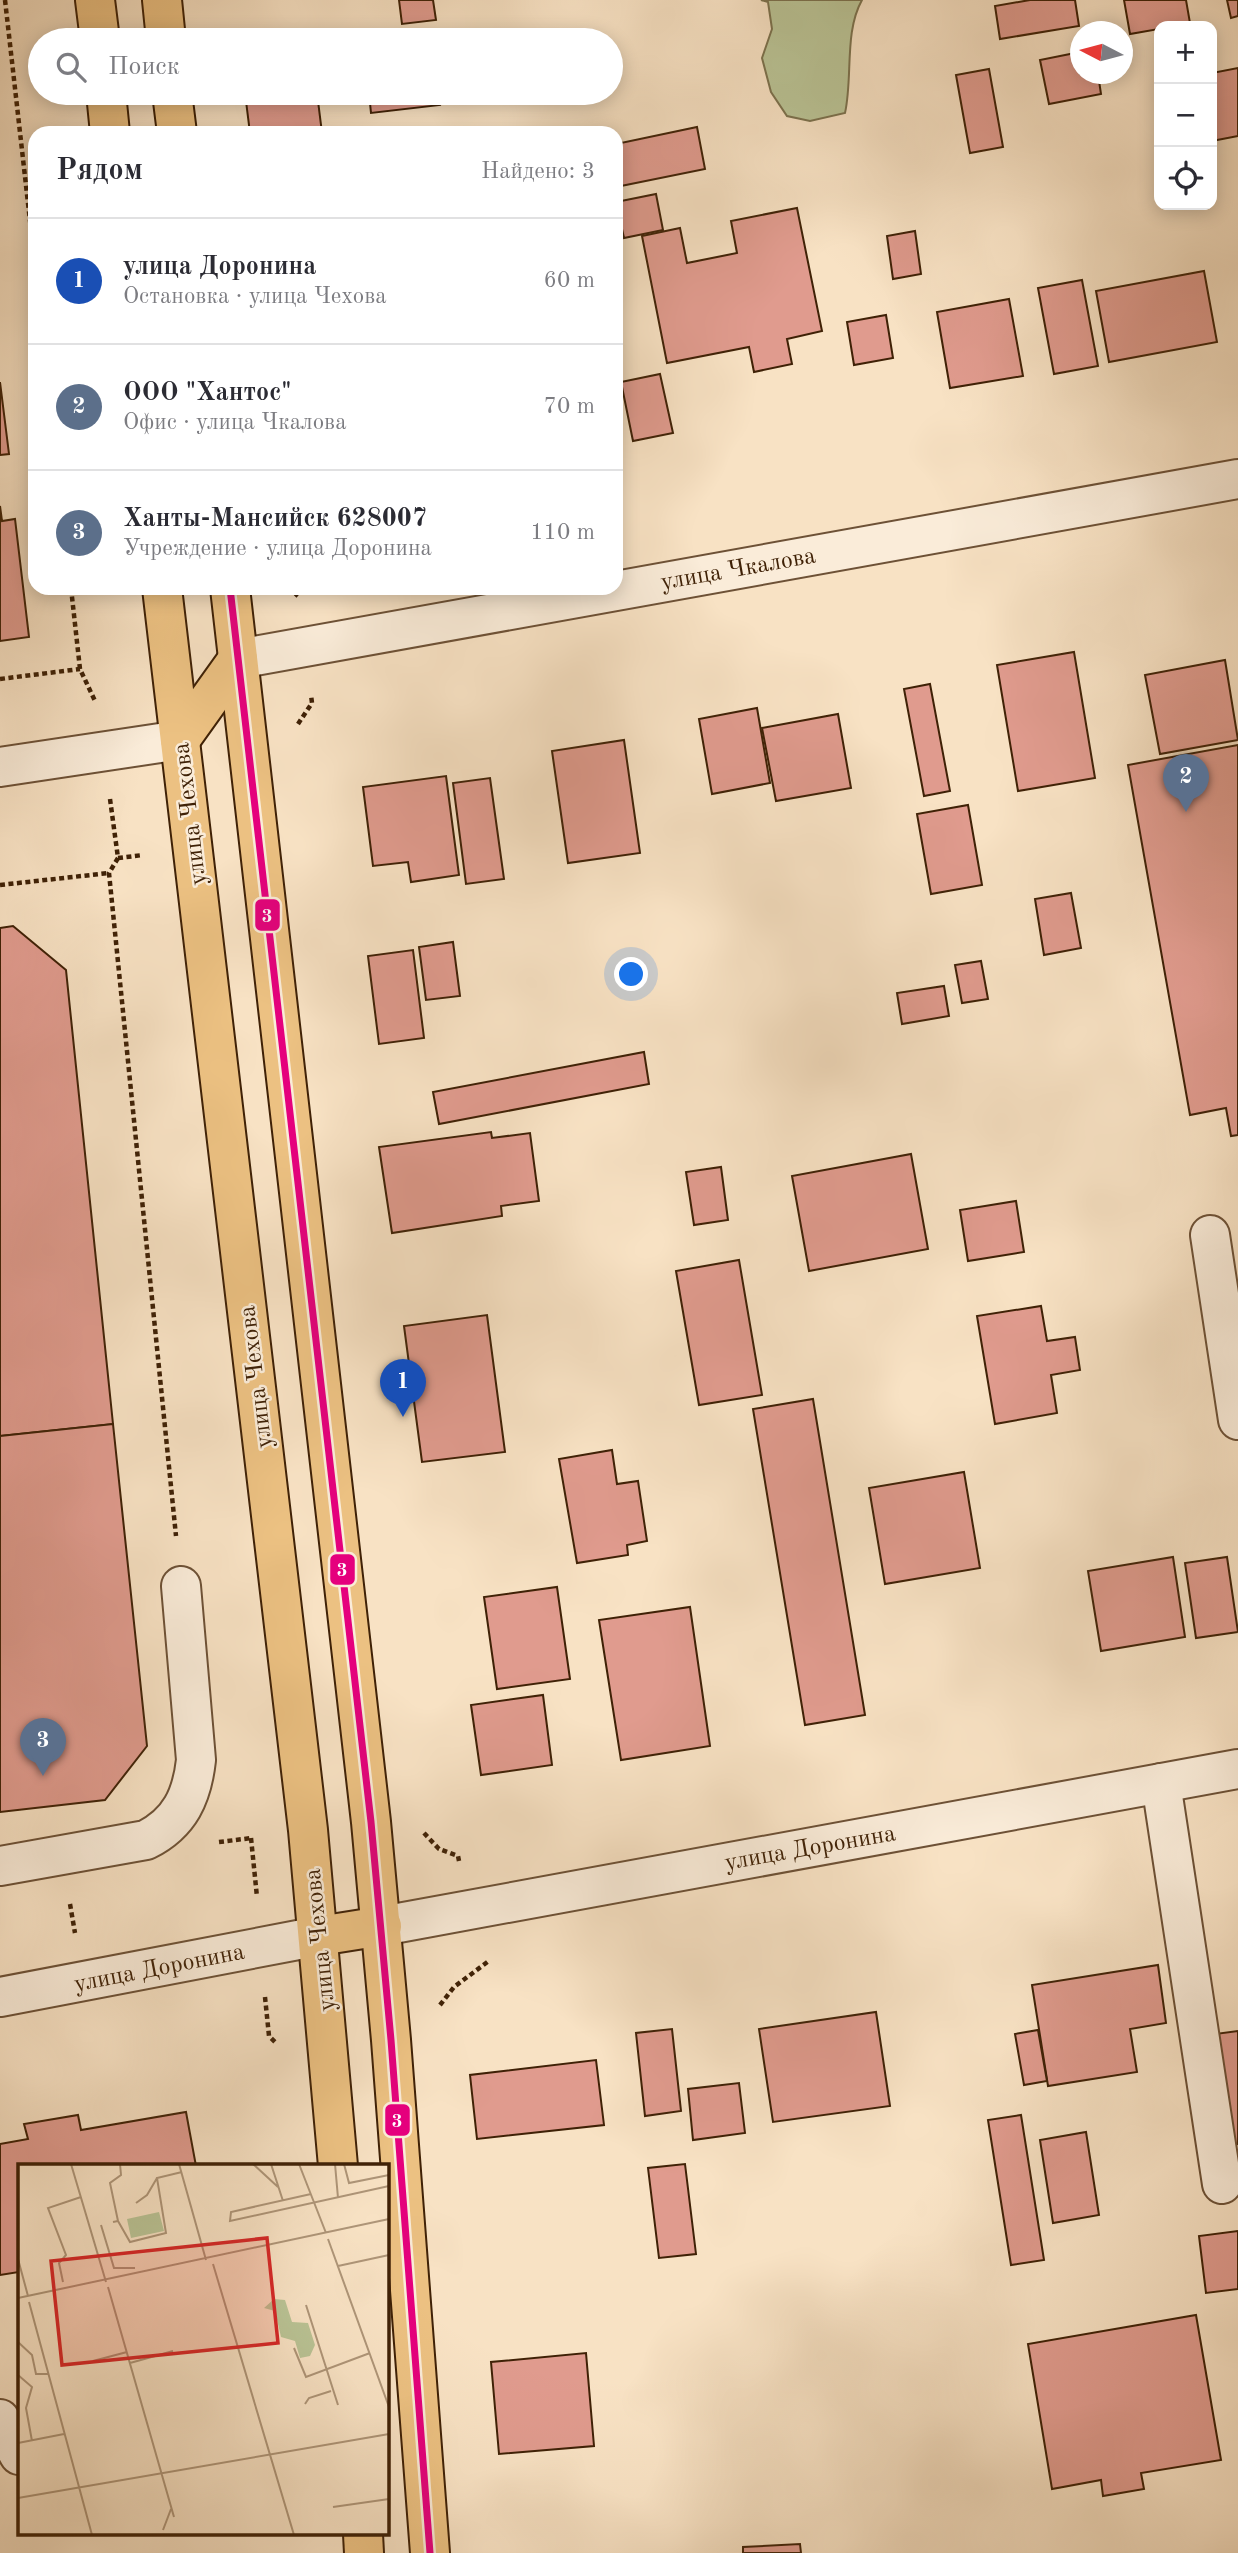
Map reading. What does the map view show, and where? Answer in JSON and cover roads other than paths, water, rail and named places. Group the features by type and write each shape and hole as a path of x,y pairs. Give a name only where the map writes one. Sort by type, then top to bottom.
{"main road":[{"path":"95,0 98,28"},
{"path":"162,0 165,28"},
{"path":"107,105 109,126"},
{"path":"174,105 176,126"},
{"name":"улица Чехова","path":"163,595 319,1936 338,2164"},
{"path":"231,595 382,1926 430,2553"},
{"path":"180,740 238,659"},
{"path":"319,1936 382,1926"}],"street":[{"name":"улица Чкалова","path":"623,590 1238,479"},
{"name":"улица Чкалова","path":"238,659 594,595"},
{"path":"0,767 180,740"},
{"path":"1210,1235 1238,1420"},
{"path":"0,1866 146,1840 165,1829 182,1812 193,1786 196,1760 181,1586"},
{"name":"улица Доронина","path":"382,1926 1238,1769"},
{"path":"1161,1783 1222,2184"},
{"name":"улица Доронина","path":"0,1997 319,1936"},
{"path":"0,2418 18,2453"}],"place":[{"name":"ООО \"Хантос\"","path":"1186,812"},
{"name":"улица Доронина","path":"403,1417"},
{"name":"Ханты-Мансийск 628007","path":"43,1776"}]}
